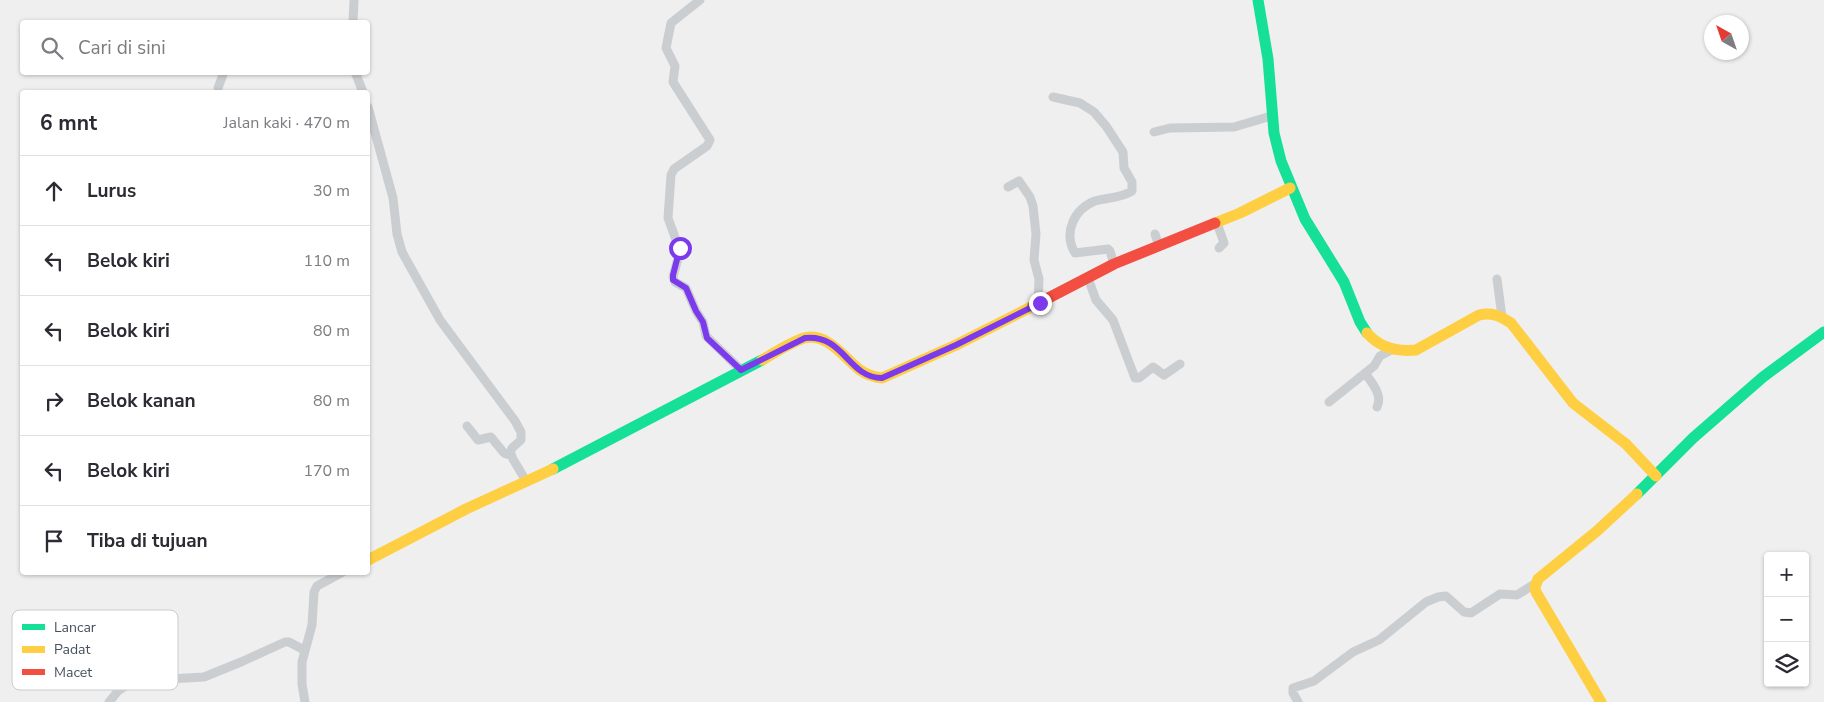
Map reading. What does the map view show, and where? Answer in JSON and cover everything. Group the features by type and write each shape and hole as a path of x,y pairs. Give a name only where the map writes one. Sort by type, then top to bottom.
{"street":[{"path":"353,20 354,0"},
{"path":"700,0 671,23 666,45 666,50 675,66 673,82 710,140 707,146 674,169 671,175 668,218 680,251 673,277 675,282 686,288 703,322 707,338 741,370"},
{"path":"1258,0 1266,44 1271,116 1278,149 1290,188 1310,229 1348,289 1360,322 1370,338 1381,346 1406,352 1416,350 1484,314 1502,317 1512,323 1573,404 1620,439 1656,476"},
{"path":"218,88 223,75"},
{"path":"356,75 362,90"},
{"path":"1053,97 1080,104 1094,112 1123,152 1124,168 1132,182 1132,191 1088,204 1072,222 1070,230 1070,238 1075,253 1108,249 1114,264"},
{"path":"370,114 393,198 397,234 402,252 440,320 521,432 521,440 510,450 526,481"},
{"path":"1154,132 1170,128 1234,127 1271,116"},
{"path":"1008,187 1019,181 1032,204 1036,234 1034,260 1039,279 1038,304"},
{"path":"370,559 466,509 567,462 805,338 816,337 823,339 840,350 862,373 872,378 882,378 956,345 1114,264 1217,223 1290,188"},
{"path":"1217,223 1224,243 1219,248"},
{"path":"1156,234 1160,246"},
{"path":"1088,278 1098,302 1113,320 1135,378 1139,378 1153,367 1164,375 1180,364"},
{"path":"1497,279 1502,317"},
{"path":"1298,702 1293,693 1293,688 1314,681 1353,652 1379,640 1426,602 1446,596 1464,612 1471,613 1500,594 1517,595 1536,583 1541,576 1597,530 1656,476 1714,419 1763,377 1824,332"},
{"path":"1329,402 1365,373 1376,363 1380,356 1392,350"},
{"path":"1365,373 1377,392 1379,403 1377,407"},
{"path":"467,426 478,440 491,437 504,453 512,456"},
{"path":"305,702 302,676 304,650 312,625 314,592 317,586 337,575"},
{"path":"1536,583 1536,592 1601,702"},
{"path":"178,678 204,676 242,662 284,642 289,642 304,650"},
{"path":"109,702 120,690"}],"traffic: fast":[{"path":"1258,0 1268,59 1274,133 1281,161 1305,219 1344,282 1360,322 1367,333"},
{"path":"1637,494 1693,438 1763,377 1824,332"},
{"path":"553,469 762,360"}],"traffic: slow":[{"path":"1215,223 1240,213 1290,188"},
{"path":"762,360 794,342 813,337 828,342 863,372 882,378 956,345 1033,306"},
{"path":"1367,333 1377,342 1389,348 1416,350 1479,315 1492,314 1503,318 1511,323 1573,403 1626,444 1656,476"},
{"path":"370,559 466,509 553,469"},
{"path":"1601,702 1536,592 1535,587 1538,579 1597,531 1637,494"}],"traffic: jam":[{"path":"1033,306 1114,264 1215,223"}],"route":[{"path":"680,248 673,280 686,288 703,322 707,338 741,370 805,338 816,337 823,339 840,350 862,373 872,378 882,378 956,345 1040,303"}]}
